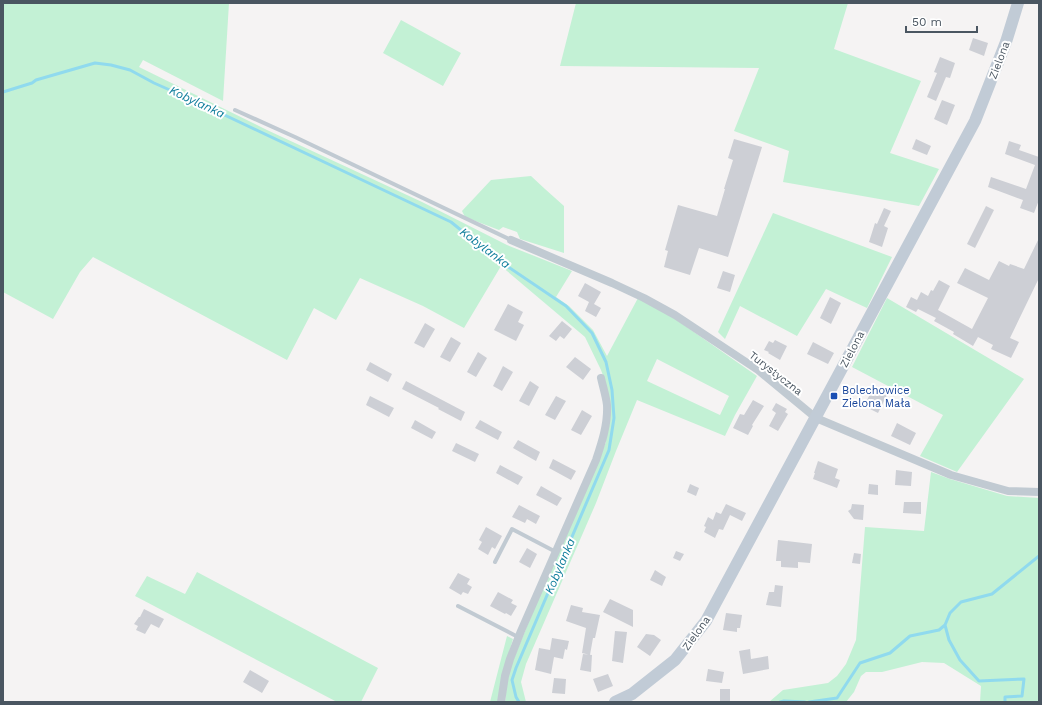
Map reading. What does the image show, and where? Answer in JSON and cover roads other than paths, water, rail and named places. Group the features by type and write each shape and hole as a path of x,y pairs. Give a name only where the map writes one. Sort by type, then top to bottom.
{"street":[{"name":"Zielona","path":"615,702 632,694 675,660 706,621 975,121 1006,42 1018,3"},
{"name":"Turystyczna","path":"511,240 612,283 675,315 758,370 816,418 951,475 1008,491 1039,492"},
{"path":"501,702 505,676 518,637 596,460 603,440 607,422 607,405 602,378"}],"lane":[{"path":"235,110 511,240"},
{"path":"495,562 512,529 556,552"},
{"path":"458,606 518,637"}],"waterway":[{"name":"Kobylanka","path":"3,92 32,83 36,80 95,63 130,70 154,83 451,222 498,260 566,306 592,333 606,362 612,390 614,418 609,450 516,668 512,680 516,697 519,702"},
{"name":"Kobylanka","path":"809,702 837,698 860,663 890,653 910,636 939,630 945,625 950,613 961,602 992,594 1039,556"},
{"path":"945,625 949,640 960,660 979,681 1024,679 1022,696 1005,697 1005,702"},
{"name":"Kobylanka","path":"780,702 805,702"}],"place":[{"name":"Bolechowice Zielona Mała","path":"834,396"}]}
